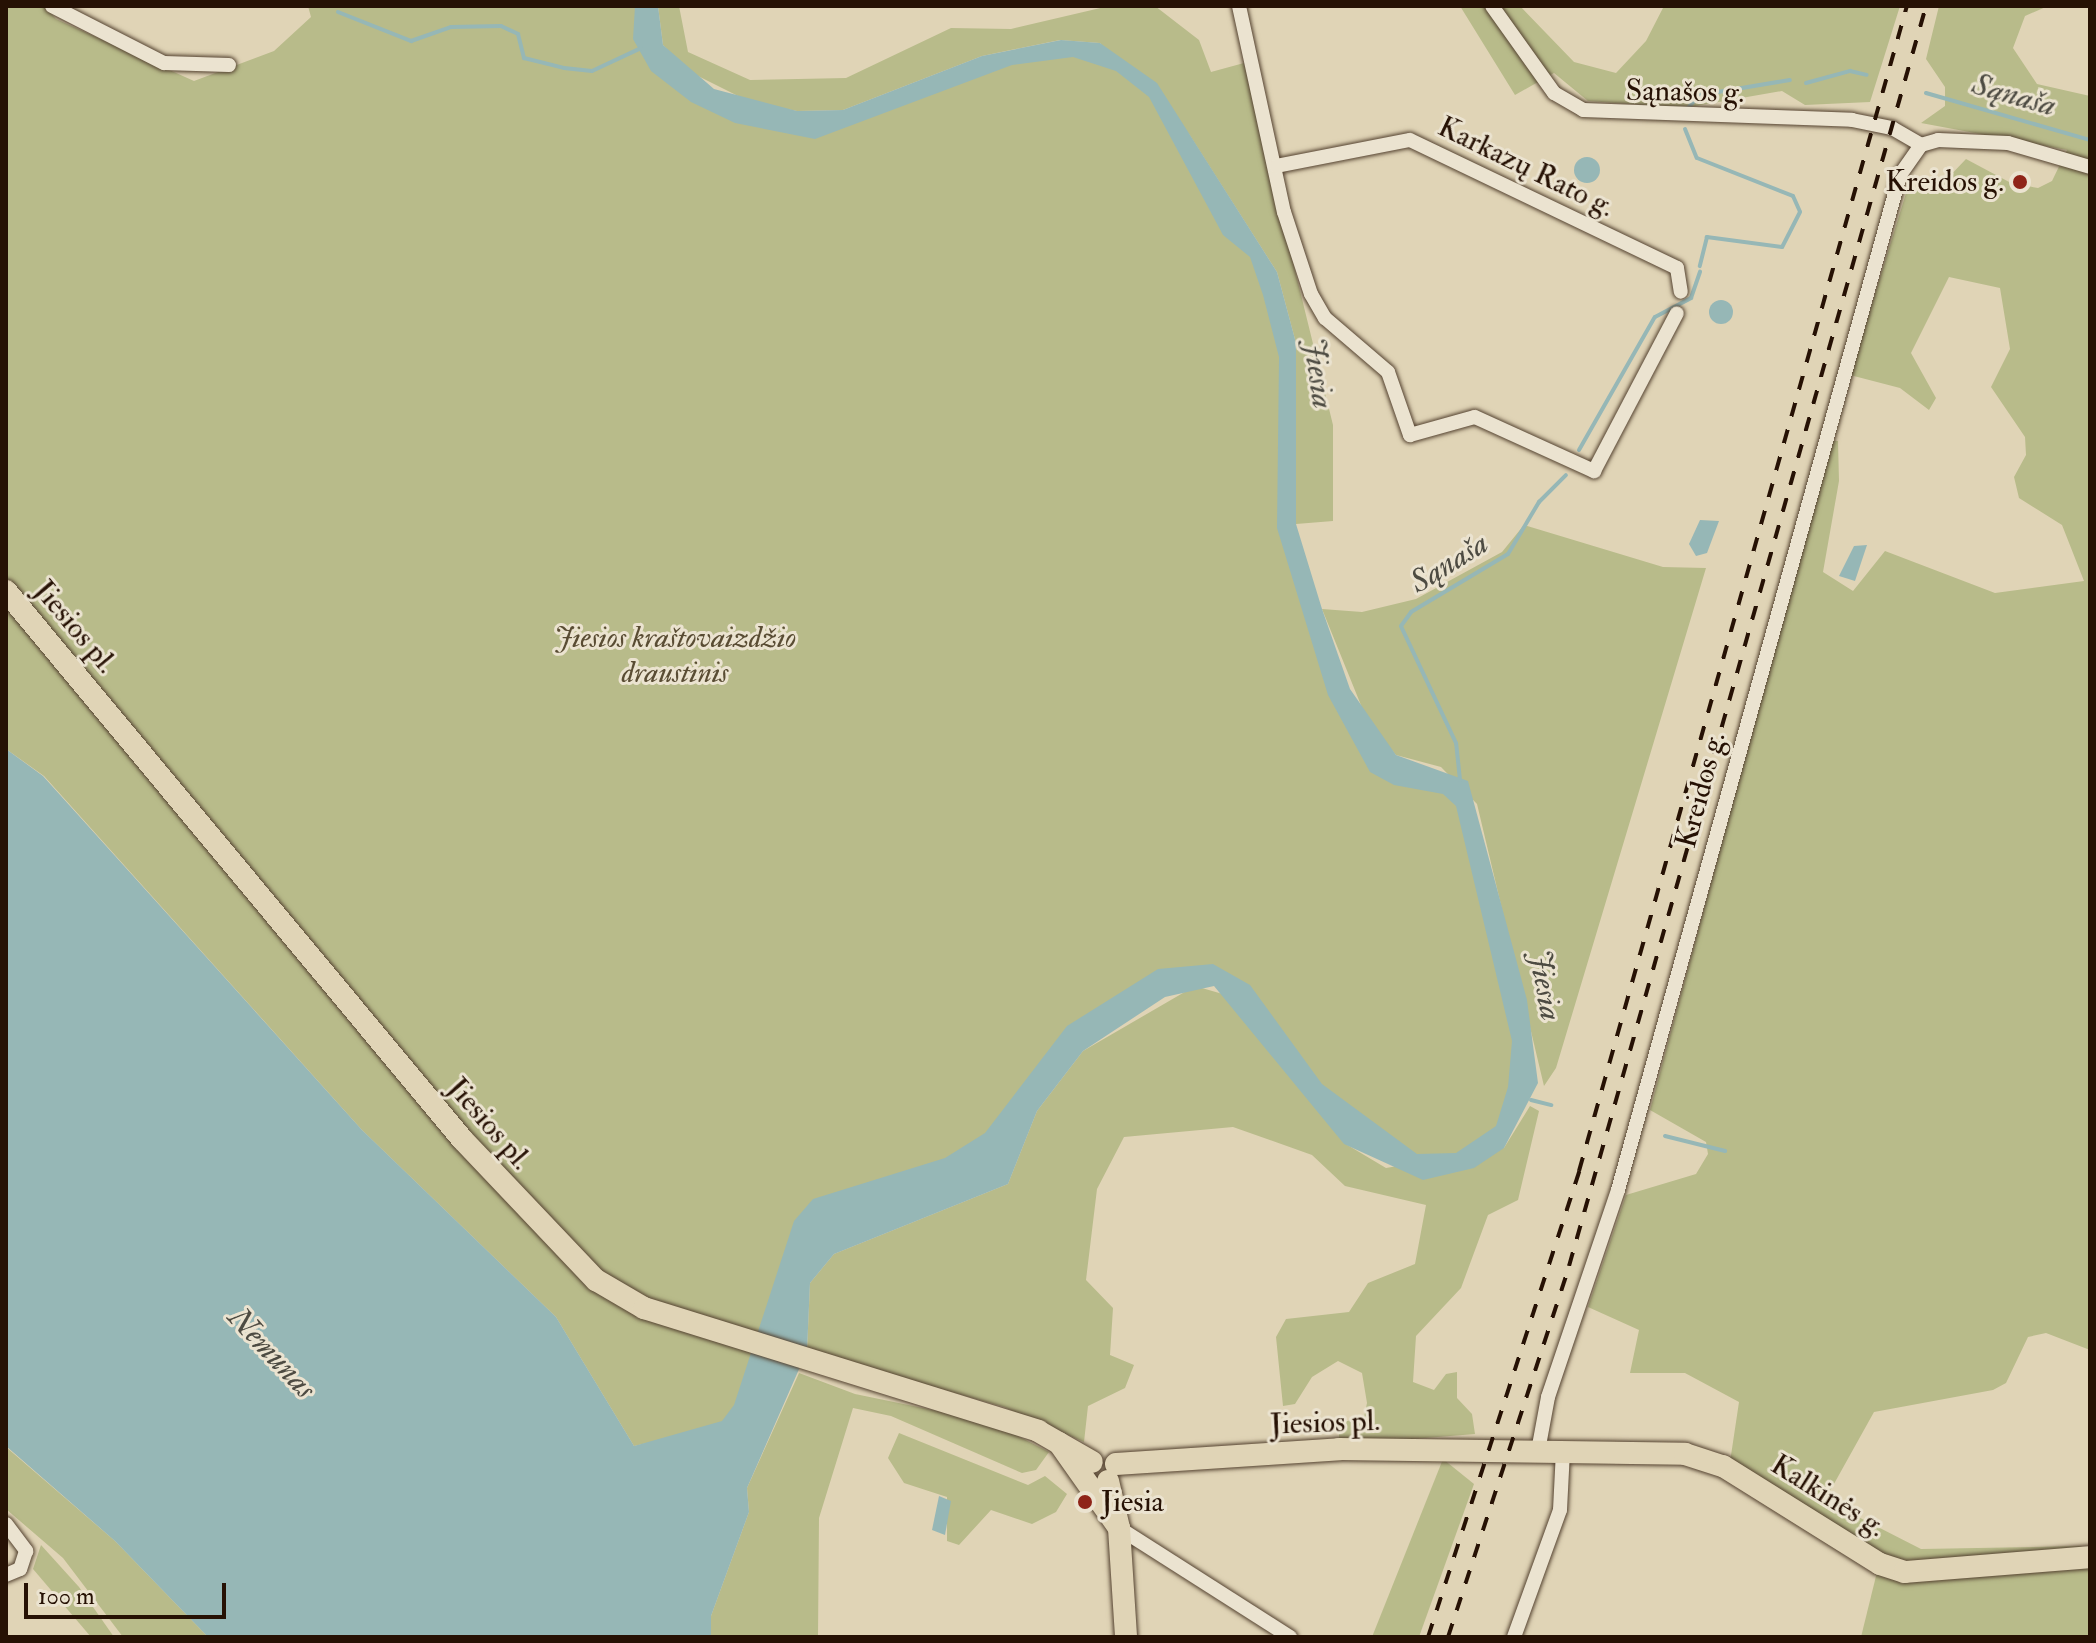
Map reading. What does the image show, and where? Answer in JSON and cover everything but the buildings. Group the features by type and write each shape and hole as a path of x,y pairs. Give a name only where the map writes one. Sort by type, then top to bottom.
{"main road":[{"name":"Jiesios pl.","path":"6,591 557,1244 619,1296 817,1367 984,1412 1059,1443 1092,1462 1103,1455 1112,1472 1339,1449 1538,1451"},
{"path":"1059,1443 1119,1528"},
{"name":"Kalkinės g.","path":"1538,1451 1685,1454 1723,1466 1880,1564 1905,1572 2090,1557"},
{"path":"1112,1472 1126,1637"}],"street":[{"path":"52,6 164,63 229,65"},
{"path":"1239,6 1276,166 1311,294 1325,318 1388,372 1410,435 1475,417 1594,471 1677,313"},
{"name":"Sąnašos g.","path":"1492,6 1554,93 1583,110 1852,120 1892,128 1921,145"},
{"name":"Karkazų Rato g.","path":"1276,166 1410,140 1677,268 1681,292"},
{"path":"1921,145 2008,143 2090,167"},
{"name":"Kreidos g.","path":"1538,1451 1668,1014 1866,281 1900,175 1921,145"},
{"path":"1514,1637 1560,1510 1563,1450"},
{"path":"6,1524 23,1544 13,1572"},
{"path":"1119,1528 1290,1637"}],"green space":[{"name":"Jiesios kraštovaizdžio draustinis","path":"6,6 44,6 56,19 194,81 274,51 311,17 308,6 650,6 651,42 723,102 830,120 989,64 1097,52 1150,86 1260,260 1289,357 1290,526 1354,722 1384,756 1460,786 1527,1063 1500,1133 1433,1167 1360,1139 1244,990 1201,973 1111,1008 1007,1132 824,1228 755,1418 634,1446 556,1317 362,1130 44,776 6,749"},
{"path":"658,6 679,6 688,52 750,80 846,78 951,28 1011,29 1109,6 1155,6 1199,40 1211,72 1244,63 1333,425 1333,521 1296,524 1296,343 1277,272 1189,134 1100,43 1060,40 982,56 843,110 797,111 750,102 688,71 663,45"},
{"path":"1460,6 1520,6 1574,62 1616,73 1646,41 1664,6 1900,6 1870,102 1805,105 1782,91 1684,108 1588,101 1554,73 1515,95"},
{"path":"1939,6 2048,6 2025,16 2013,48 2037,84 2090,96 2090,1350 2046,1333 2028,1337 2006,1383 1993,1390 1874,1412 1825,1500 1921,1549 2082,1546 2074,1554 1913,1565 1888,1560 1730,1462 1739,1402 1685,1373 1630,1373 1639,1330 1588,1307 1626,1195 1696,1174 1708,1154 1706,1142 1650,1110 1830,440 1838,441 1839,481 1823,572 1853,591 1885,551 1995,593 2084,581 2062,525 2019,498 2014,477 2026,455 2025,437 1991,387 2010,349 2000,288 1949,277 1911,353 1936,398 1929,410 1900,388 1850,375 1907,190 1945,181 1966,159 2011,183 2038,188 2052,181 2067,150 1921,123 1945,106 1945,87 1926,59"},
{"path":"1524,525 1663,567 1706,568 1556,1068 1544,1086 1477,804 1441,767 1396,755 1367,720 1322,609 1362,612 1416,599 1502,552"},
{"path":"1195,986 1226,995 1344,1143 1386,1168 1504,1148 1530,1106 1539,1111 1518,1200 1488,1215 1461,1288 1416,1336 1413,1382 1434,1390 1446,1374 1457,1372 1457,1398 1472,1414 1475,1434 1339,1445 1339,1423 1364,1417 1367,1403 1362,1373 1338,1361 1312,1377 1295,1404 1283,1406 1276,1337 1286,1319 1349,1312 1368,1283 1415,1264 1426,1205 1345,1186 1312,1155 1233,1127 1124,1137 1097,1189 1086,1280 1113,1308 1110,1355 1134,1365 1125,1388 1088,1406 1084,1442 1004,1407 807,1351 810,1283 834,1254 1008,1184 1037,1111 1083,1051"},
{"path":"799,1373 855,1394 991,1422 1049,1452 1036,1470 1022,1473 891,1416 853,1408 819,1518 818,1637 711,1637 711,1616 749,1512 747,1488"},
{"path":"899,1433 1028,1485 1045,1476 1067,1494 1056,1512 1032,1524 991,1510 959,1545 947,1541 947,1497 904,1483 888,1458"},
{"path":"6,1447 115,1541 208,1637 123,1637 63,1558 6,1509"},
{"path":"1443,1459 1474,1484 1419,1637 1372,1637"},
{"path":"41,1545 79,1587 114,1637 91,1637 33,1569"},
{"path":"2090,1565 2090,1637 1861,1637 1877,1572"}],"water":[{"name":"Nemunas","path":"635,6 658,6 663,45 714,89 797,111 843,110 982,56 1061,40 1100,43 1157,83 1277,272 1296,343 1296,524 1322,609 1350,689 1396,755 1468,781 1527,1000 1538,1083 1504,1148 1474,1168 1423,1180 1344,1144 1214,986 1165,997 1083,1051 1037,1111 1008,1184 834,1254 810,1283 807,1351 747,1488 749,1512 711,1616 711,1637 208,1637 115,1541 6,1446 6,749 43,776 362,1130 556,1317 634,1446 722,1421 734,1405 794,1221 813,1199 945,1158 985,1133 1067,1026 1158,969 1213,964 1250,985 1322,1084 1417,1154 1456,1153 1496,1126 1508,1087 1512,1041 1456,806 1443,794 1394,785 1370,772 1328,695 1277,528 1279,357 1263,295 1250,257 1223,235 1149,97 1116,71 1073,57 1012,65 815,139 735,123 691,102 651,71 633,39"},
{"path":"1587,157 1596,161 1600,170 1596,179 1587,183 1578,179 1574,170 1578,161"},
{"path":"1721,300 1730,303 1733,312 1730,321 1721,324 1712,321 1709,312 1712,303"},
{"path":"1700,520 1719,521 1707,553 1696,556 1689,544"},
{"path":"1867,545 1855,581 1839,576 1854,546"},
{"path":"939,1496 951,1501 945,1535 932,1530"}],"waterway":[{"path":"338,12 411,41 451,27 501,26 518,34 524,58 564,68 592,71 641,48"},
{"name":"Sąnaša","path":"1806,83 1850,71 1867,75"},
{"name":"Sąnaša","path":"1685,111 1700,95 1790,80"},
{"name":"Sąnaša","path":"1926,93 2090,140"},
{"name":"Sąnaša","path":"1685,129 1697,158 1793,196 1800,212 1782,247 1707,237 1700,266"},
{"name":"Sąnaša","path":"1579,450 1655,317 1691,298 1700,272"},
{"name":"Sąnaša","path":"1460,780 1456,743 1401,626 1411,612 1508,554 1539,502 1566,475"},
{"path":"1531,1100 1551,1105"},
{"path":"1665,1136 1725,1151"}],"railway":[{"path":"1428,1637 1579,1171 1907,6"},
{"path":"1448,1637 1569,1266 1926,6"}],"place":[{"name":"Kreidos g.","path":"2020,182"},
{"name":"Jiesia","path":"1085,1502"}]}
